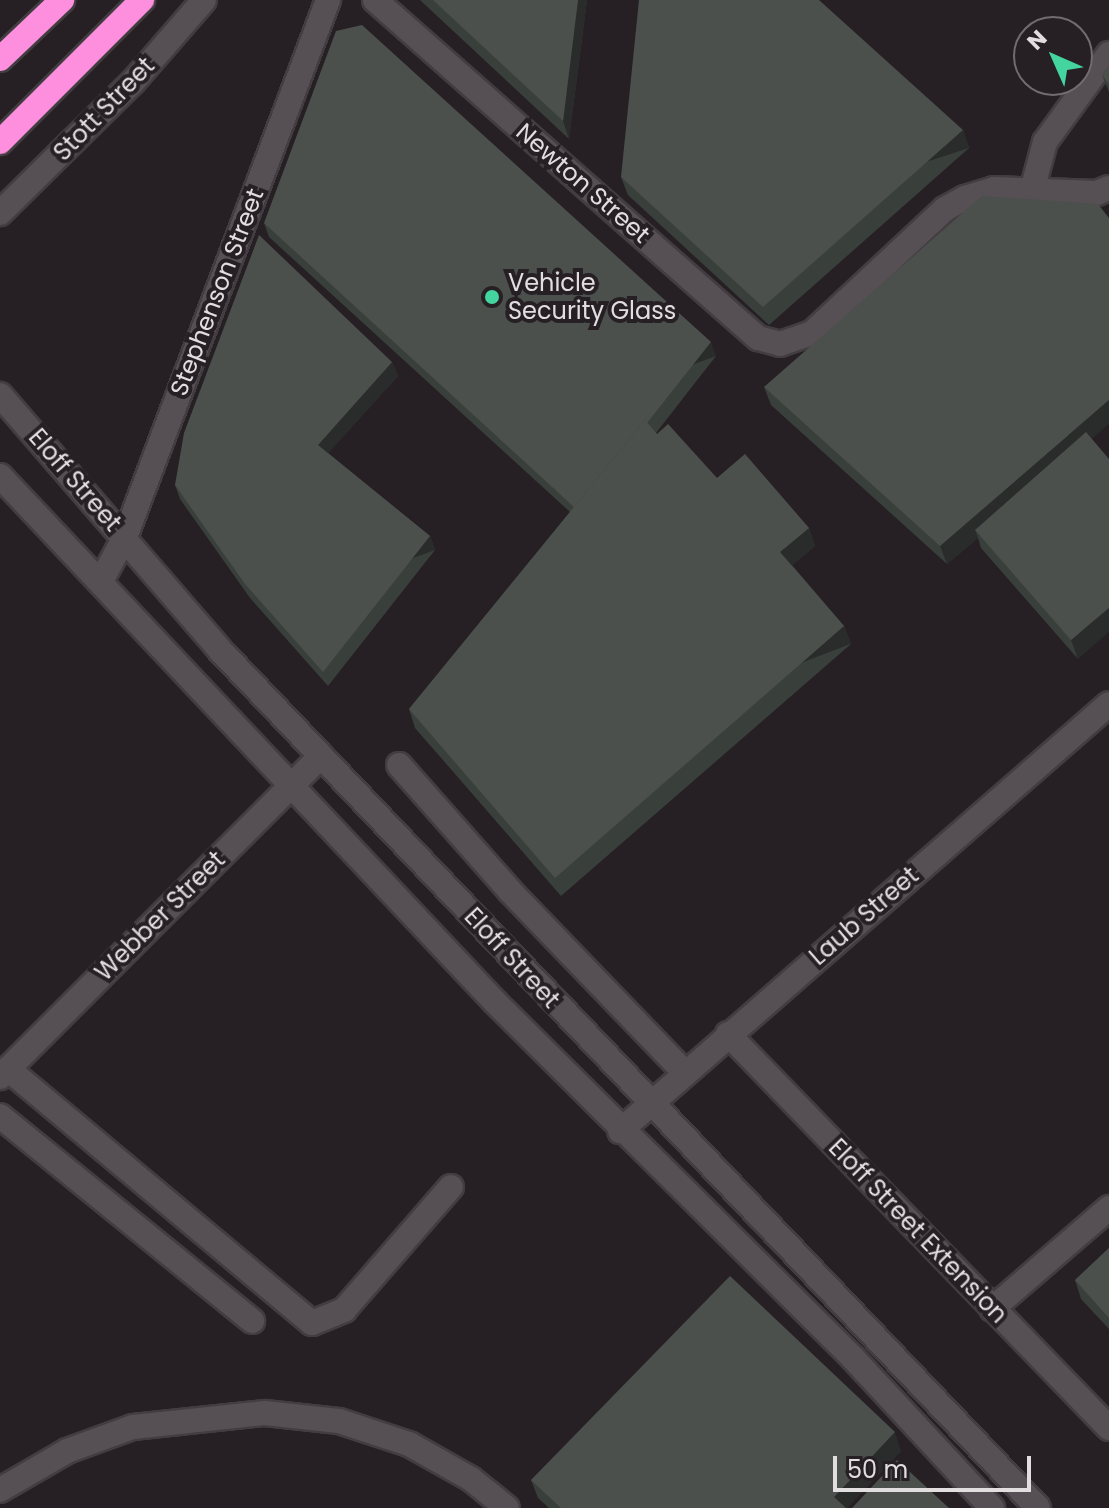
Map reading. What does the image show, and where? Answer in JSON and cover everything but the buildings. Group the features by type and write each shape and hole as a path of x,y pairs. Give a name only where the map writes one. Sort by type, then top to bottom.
{"highway":[{"path":"0,59 62,0"},
{"path":"0,142 142,0"}],"street":[{"name":"Stott Street","path":"0,213 133,82 204,0"},
{"name":"Stephenson Street","path":"101,581 125,537 328,0"},
{"name":"Newton Street","path":"375,0 758,338 780,344 812,333 945,209 994,189 1033,187 1097,193 1109,188"},
{"path":"1033,187 1045,142 1109,54"},
{"name":"Eloff Street","path":"0,395 218,648 1038,1508"},
{"name":"Eloff Street","path":"0,476 620,1131 911,1421 992,1508"},
{"name":"Laub Street","path":"620,1131 1109,704"},
{"name":"Webber Street","path":"4,1073 321,756"},
{"path":"399,765 510,891 685,1073"},
{"name":"Eloff Street Extension","path":"728,1034 1109,1428"},
{"path":"4,1073 312,1323 344,1310 451,1187"},
{"path":"0,1116 252,1321"},
{"path":"992,1309 1109,1208"},
{"path":"911,1421 934,1400"},
{"path":"0,1490 67,1451 133,1427 265,1413 339,1421 409,1444 471,1479 507,1508"}],"place":[{"name":"Vehicle Security Glass","path":"492,297"}]}
